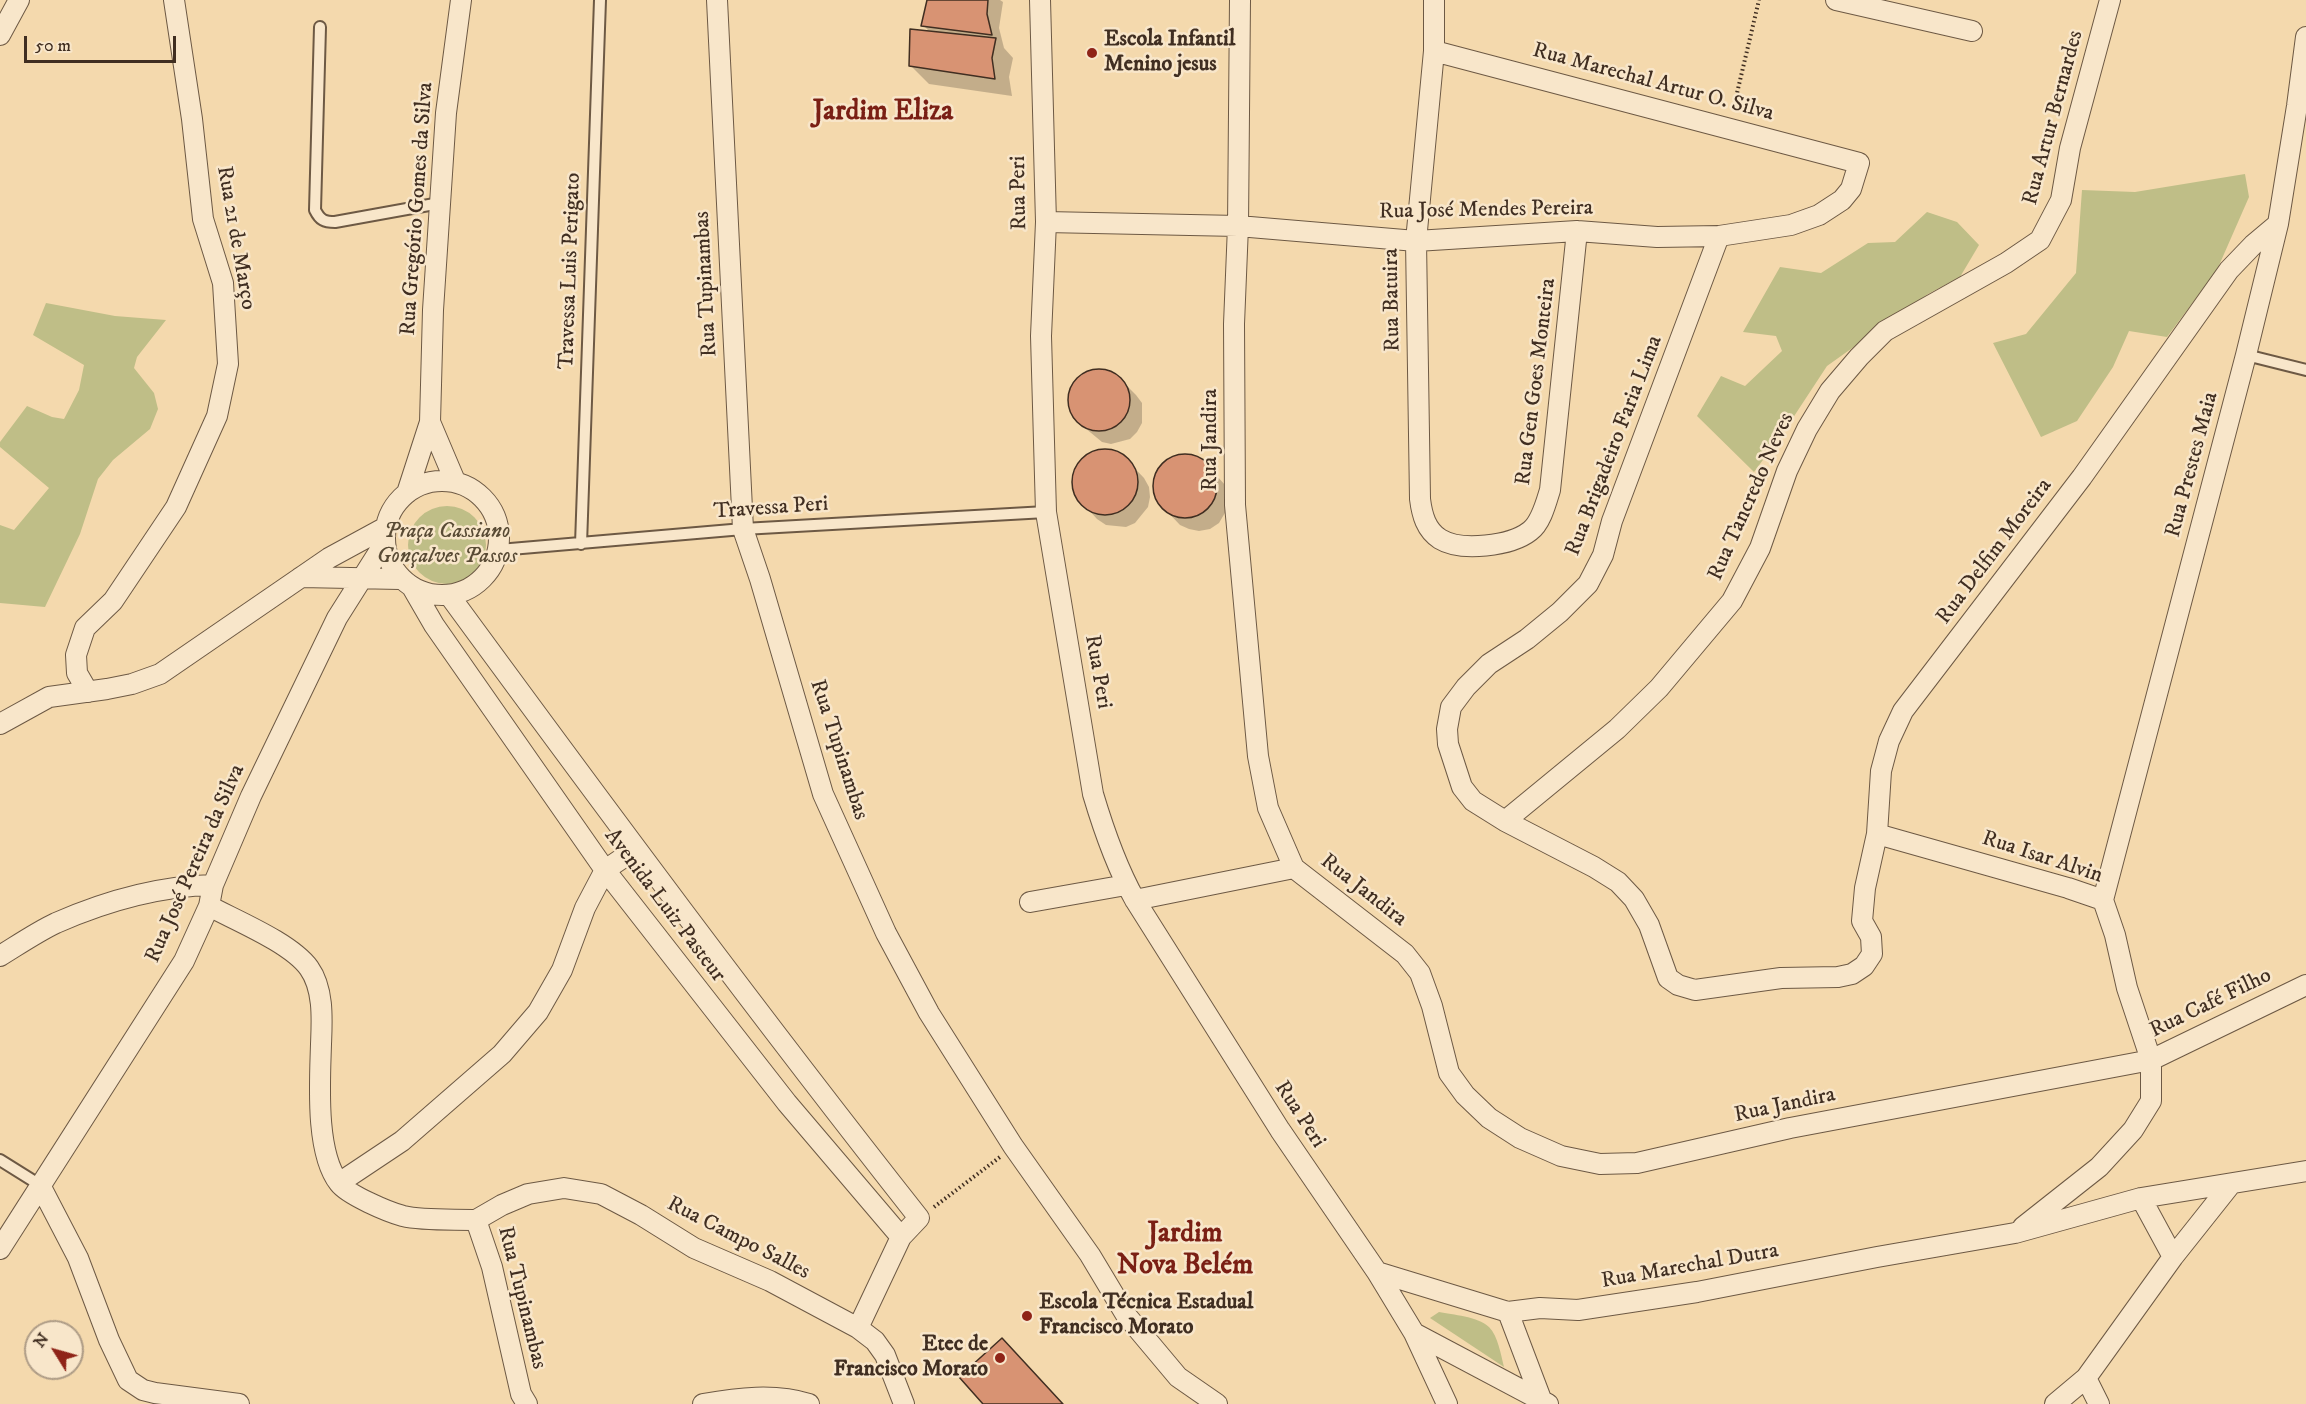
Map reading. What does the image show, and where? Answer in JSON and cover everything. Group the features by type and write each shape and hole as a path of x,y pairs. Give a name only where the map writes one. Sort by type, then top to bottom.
{"street":[{"path":"0,34 19,0"},
{"name":"Rua 21 de Março","path":"88,693 76,673 76,655 85,628 113,601 176,507 217,416 228,364 222,283 203,219 192,119 174,0"},
{"name":"Rua Gregório Gomes da Silva","path":"407,493 430,422 433,310 446,113 461,0"},
{"name":"Rua Tupinambas","path":"717,0 743,529 760,579 823,794 886,933 929,1013 1013,1146 1090,1255 1126,1315 1178,1377 1217,1404"},
{"name":"Rua Peri","path":"1040,0 1046,222 1041,336 1046,513 1093,794 1106,840 1131,892 1280,1130 1377,1272 1414,1333 1447,1404"},
{"name":"Rua Jandira","path":"1240,0 1238,226 1234,324 1236,516 1258,756 1268,808 1294,868 1405,954 1420,973 1432,1006 1449,1073 1465,1095 1489,1118 1520,1137 1561,1156 1600,1164 1637,1163 1790,1128 2151,1060"},
{"name":"Rua Batuira","path":"1434,0 1434,51 1416,241 1421,508 1427,527 1440,539 1458,545"},
{"path":"1836,0 1972,31"},
{"name":"Rua Artur Bernardes","path":"2006,263 2040,240 2061,200 2070,148 2110,0"},
{"name":"Rua Prestes Maia","path":"2103,900 2246,355 2278,224 2302,107 2306,37"},
{"name":"Rua Marechal Artur O. Silva","path":"1434,51 1859,163"},
{"name":"Rua José Mendes Pereira","path":"1046,222 1238,226 1416,241 1577,231 1657,237 1719,236 1791,225 1819,215 1842,201 1851,189 1859,163"},
{"name":"Rua Delfim Moreira","path":"1872,954 1871,937 1862,921 1865,888 1877,834 1881,771 1889,741 1903,711 2082,477 2229,270 2278,224"},
{"name":"Rua Gen Goes Monteira","path":"1458,545 1495,545 1515,540 1532,530 1545,506 1550,490 1577,231"},
{"name":"Rua Brigadeiro Faria Lima","path":"1719,236 1612,521 1603,555 1588,584 1560,612 1527,639 1489,664 1466,687 1451,707 1447,729 1448,744 1462,787 1473,801 1505,821 1618,882 1634,899 1649,926 1668,978 1678,985 1695,990 1780,978 1838,977 1852,974 1864,966 1872,954"},
{"name":"Rua Tancredo Neves","path":"1505,821 1617,729 1659,688 1732,601 1760,548 1787,471 1807,429 1830,391 1859,357 1885,331 2006,263"},
{"name":"Rua Gregório Gomes da Silva","path":"430,422 455,481"},
{"path":"301,577 333,576 406,583 430,594 449,595 466,590 482,580 493,567 499,550 496,516 488,501 476,490 455,481 427,482 400,499 391,512 386,534 389,561 406,583"},
{"path":"0,724 49,697 88,693 132,684 160,674 329,558 386,534"},
{"name":"Rua José Pereira da Silva","path":"0,1249 184,961 209,906 213,885 251,796 337,618 386,534"},
{"name":"Avenida Luiz Pasteur","path":"406,583 605,870 787,1103 901,1238"},
{"name":"Avenida Luiz Pasteur","path":"449,595 636,849 919,1218"},
{"name":"Rua Isar Alvin","path":"1877,834 2103,900 2115,935 2127,988 2151,1060"},
{"path":"209,906 292,951 310,969 318,986 322,1020 319,1092 322,1129 328,1159 339,1183 402,1141 502,1054 538,1012 562,970 585,908 605,870 636,849"},
{"path":"1030,902 1131,892 1294,868"},
{"path":"0,956 55,924 140,893 183,886 213,885"},
{"name":"Rua Café Filho","path":"2015,1233 2099,1167 2133,1130 2151,1101 2151,1060 2306,985"},
{"name":"Rua Marechal Dutra","path":"1377,1272 1508,1312 1540,1308 1578,1310 2015,1233 2141,1198 2306,1171"},
{"name":"Rua Tupinambas","path":"339,1183 370,1204 404,1216 476,1220 492,1268 521,1394 527,1404"},
{"path":"2055,1404 2086,1378 2173,1257 2230,1184"},
{"path":"40,1185 78,1258 109,1340 128,1380 142,1390 155,1393 239,1404"},
{"name":"Rua Campo Salles","path":"476,1220 528,1194 564,1188 601,1194 641,1215 694,1248 770,1281 858,1328 885,1354 902,1403"},
{"path":"2141,1198 2173,1257"},
{"path":"858,1328 901,1238 919,1218"},
{"path":"1508,1312 1544,1402"},
{"path":"1414,1333 1544,1402"},
{"path":"2086,1378 2099,1404"},
{"path":"703,1404 763,1397 809,1404"}],"lane":[{"name":"Travessa Luis Perigato","path":"581,544 600,0"},
{"path":"320,27 315,210 319,218 325,222 335,222 440,203"},
{"path":"2246,355 2306,370"},
{"name":"Travessa Peri","path":"499,550 743,529 1046,513"},
{"path":"0,1160 40,1185"}],"path":[{"path":"1729,128 1759,0"},
{"path":"919,1218 1013,1146"}],"green space":[{"path":"2245,174 2249,197 2217,270 2167,337 2129,331 2113,367 2077,421 2041,437 1993,343 2026,334 2076,273 2082,190 2135,192"},
{"path":"1927,212 1957,222 1979,245 1960,277 1928,294 1827,366 1754,472 1697,416 1721,376 1745,386 1782,351 1776,336 1743,332 1780,267 1821,273 1868,243 1895,242"},
{"path":"46,303 115,316 166,320 137,357 134,368 154,393 158,409 150,429 113,460 98,479 80,534 45,607 0,603 0,525 14,530 49,488 0,447 0,442 27,406 52,417 64,419 79,390 84,365 33,335"},
{"name":"Praça Cassiano Gonçalves Passos","path":"447,506 462,509 479,523 486,545 483,560 469,577 447,584 432,581 415,567 408,545 411,530 425,513"},
{"path":"1439,1312 1472,1318 1489,1327 1497,1340 1504,1367 1430,1318"}],"building":[{"path":"927,0 988,0 987,14 992,35 921,26"},
{"path":"910,29 996,38 992,58 995,79 909,66"},
{"path":"1093,369 1105,369 1121,378 1128,388 1130,400 1128,412 1121,422 1105,431 1093,431 1082,426 1073,417 1068,406 1068,394 1073,383 1082,374"},
{"path":"1105,449 1117,452 1128,459 1135,470 1138,482 1135,494 1128,505 1117,512 1105,515 1093,512 1082,505 1075,494 1072,482 1075,470 1082,459 1093,452"},
{"path":"1185,454 1203,460 1211,468 1217,486 1211,504 1203,512 1185,518 1167,512 1159,504 1153,486 1159,468 1167,460"},
{"name":"Etec de Francisco Morato","path":"1002,1338 1063,1404 983,1404 959,1377"}],"place":[{"name":"Escola Infantil Menino jesus","path":"1092,53"},
{"name":"Escola Técnica Estadual Francisco Morato","path":"1027,1316"},
{"name":"Etec de Francisco Morato","path":"1000,1358"}],"district":[{"name":"Jardim Eliza","path":"883,113"},
{"name":"Jardim Nova Belém","path":"1185,1251"}]}
